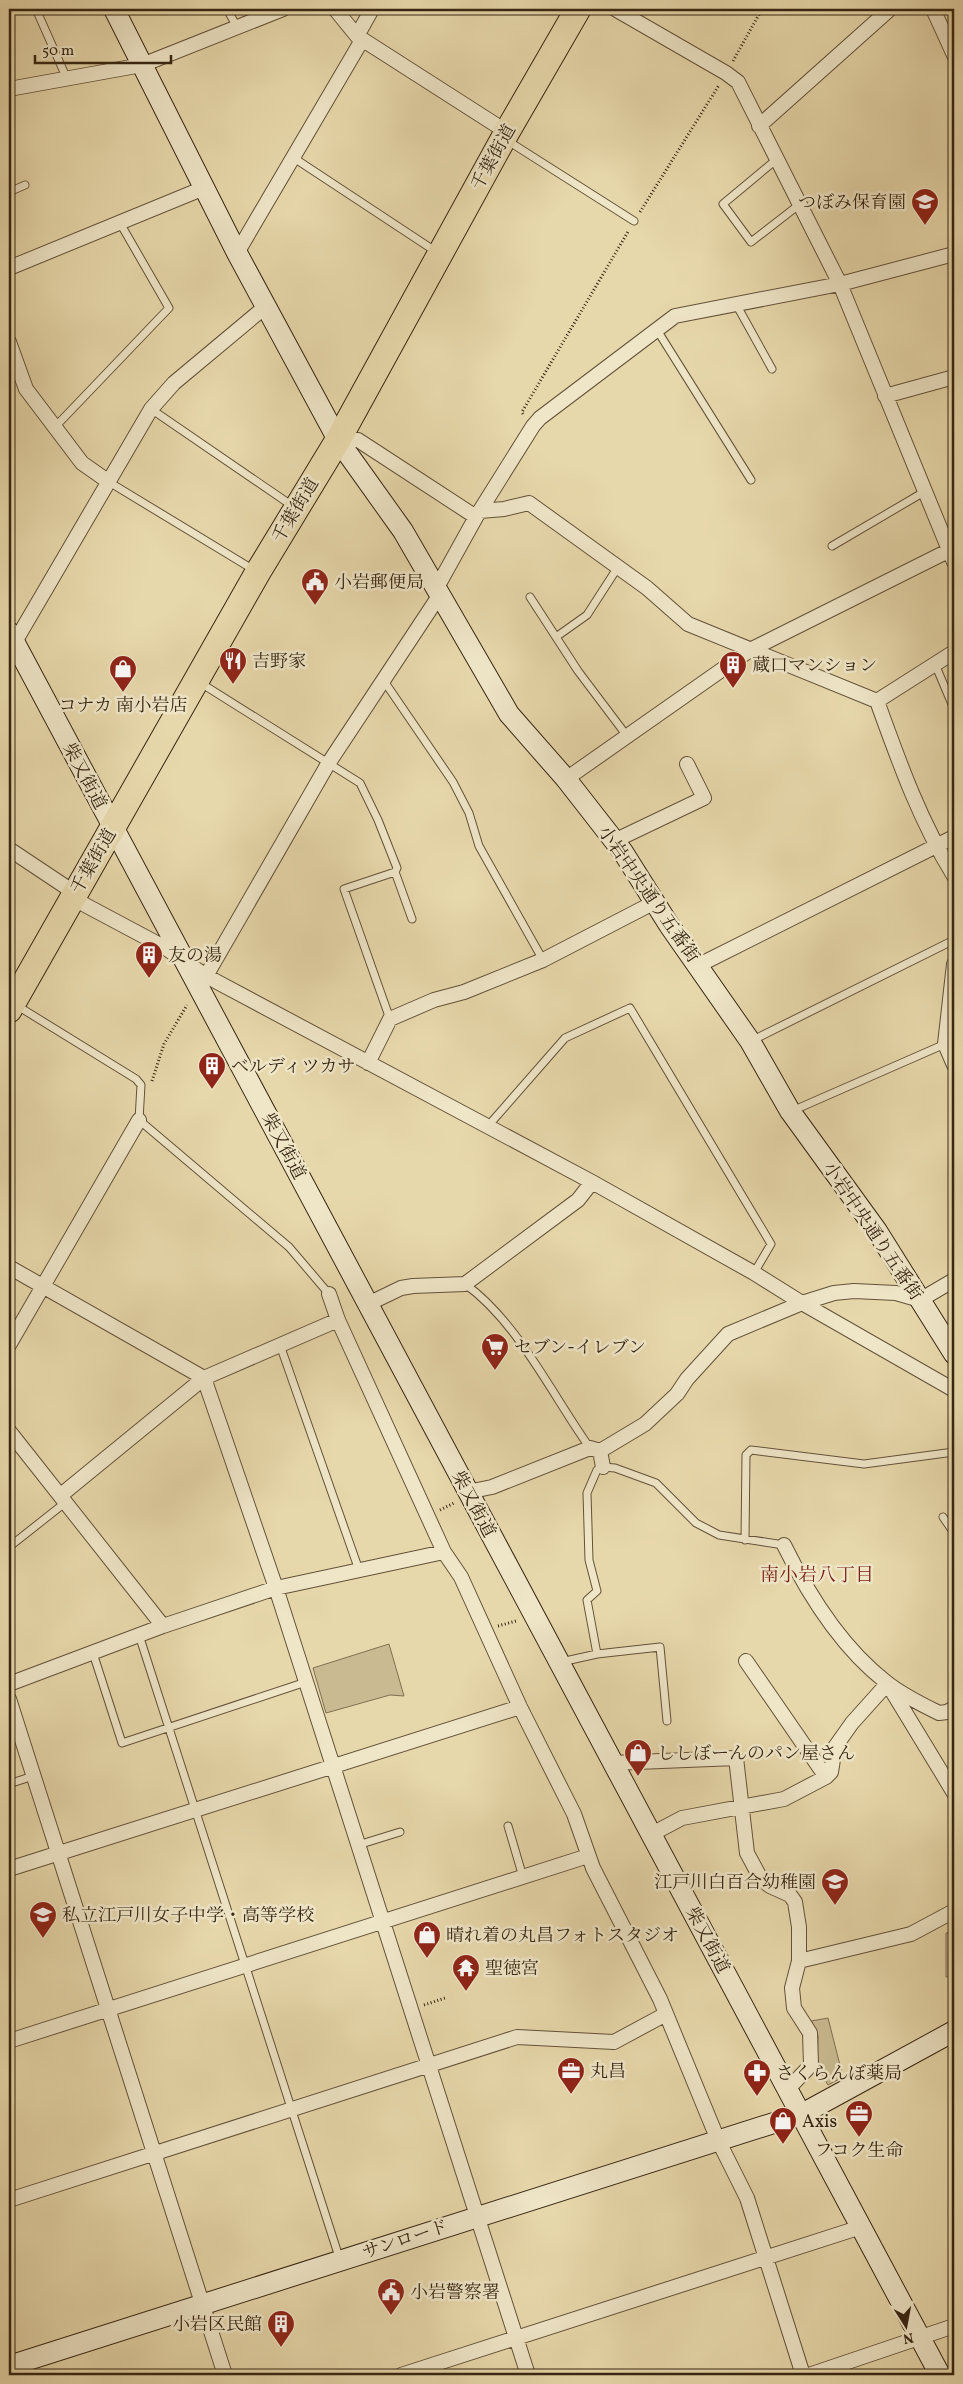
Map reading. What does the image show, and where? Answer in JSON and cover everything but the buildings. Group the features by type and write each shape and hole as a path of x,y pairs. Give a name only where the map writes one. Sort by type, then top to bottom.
{"highway":[{"name":"千葉街道","path":"12,999 74,896 258,572 338,440 505,135 578,9"}],"street":[{"name":"小岩中央通り五番街","path":"114,9 265,307 338,440 403,531 509,714 566,779 614,841 750,1041 790,1111 877,1231 954,1354"},
{"path":"9,90 142,65 283,9"},
{"path":"335,9 359,38 505,135"},
{"path":"237,253 294,158 359,38 372,9"},
{"path":"566,779 750,650 953,553 924,492 840,284 738,82 726,73 614,9"},
{"path":"759,126 890,9"},
{"path":"933,9 954,55"},
{"path":"9,268 204,188"},
{"path":"206,976 328,764 384,681 438,593 478,514 533,426 540,418 675,316 840,284 954,254"},
{"path":"11,643 151,409 174,383 265,307"},
{"path":"9,342 26,389 82,463 109,482"},
{"path":"885,396 954,377"},
{"path":"338,440 358,440 478,514 529,503 648,588 688,624 877,701 915,802 936,847 954,876"},
{"name":"柴又街道","path":"11,643 185,962 368,1304 464,1496 558,1662 802,2114 940,2375"},
{"path":"877,701 954,652"},
{"path":"614,841 704,798 687,764"},
{"path":"699,965 954,837"},
{"path":"9,849 74,896 164,947 206,976 592,1182 754,1273 802,1303 954,1390"},
{"path":"368,1063 390,1019 434,1000 464,992 543,960 655,902"},
{"path":"954,964 945,1044 954,1065"},
{"path":"9,1345 139,1120"},
{"path":"368,1304 401,1288 465,1284 578,1200 592,1182"},
{"path":"9,1267 204,1378 276,1588 528,2375"},
{"path":"464,1496 595,1450 645,1424 677,1394 687,1379 728,1334 802,1303 834,1293 854,1291 896,1293 920,1300 954,1280"},
{"path":"329,1294 338,1320 444,1552 461,1577 520,1707 574,1814 588,1856 666,2014 718,2140 747,2198 803,2375"},
{"path":"64,1498 204,1378 338,1320"},
{"path":"9,1431 64,1498 163,1626"},
{"path":"595,1450 603,1467"},
{"path":"784,1545 803,1584 853,1653 887,1684 939,1713 947,1712 954,1708"},
{"path":"9,1684 163,1626 276,1588 444,1552"},
{"path":"746,1661 826,1777"},
{"path":"650,1835 682,1818 784,1799 826,1777 831,1772 835,1746 852,1723 887,1684"},
{"path":"887,1684 954,1793"},
{"path":"9,1699 225,2375"},
{"path":"9,1869 332,1765 520,1707"},
{"path":"612,1763 736,1758 747,1853 762,1879 770,1886 790,1895 795,1902 799,1927 798,1961 792,1988 794,2008 810,2033 811,2065 788,2090"},
{"path":"9,2041 588,1856"},
{"path":"798,1961 911,1934 954,1911"},
{"path":"9,2200 517,2037 614,2042 666,2014"},
{"name":"サンロード","path":"9,2366 476,2216 802,2114 954,2031"},
{"path":"401,2375 861,2228"},
{"path":"809,2375 954,2326"}],"lane":[{"path":"36,9 67,79"},
{"path":"227,9 237,27"},
{"path":"505,135 634,221"},
{"path":"294,158 440,254"},
{"path":"778,158 722,204 751,242 800,204"},
{"path":"9,192 25,185"},
{"path":"55,427 169,308 120,223"},
{"path":"736,304 772,369"},
{"path":"657,330 751,480"},
{"path":"151,409 296,508"},
{"path":"109,482 258,572"},
{"path":"832,546 924,492"},
{"path":"556,636 587,615 618,567"},
{"path":"530,597 578,671 628,737"},
{"path":"935,664 954,709"},
{"path":"196,680 360,784 381,828 412,919"},
{"path":"384,681 453,782 469,812 479,846 543,960"},
{"path":"390,1019 344,889 395,872"},
{"path":"750,1041 954,940"},
{"path":"12,999 136,1079 141,1085 139,1120 289,1246 329,1294"},
{"path":"488,1126 565,1038 630,1008 771,1244 754,1273"},
{"path":"790,1111 945,1044"},
{"path":"465,1284 478,1293 524,1347 595,1450"},
{"path":"280,1345 359,1570"},
{"path":"745,1540 746,1454 751,1450 864,1464 954,1452"},
{"path":"598,1654 588,1600 597,1592 589,1560 587,1493 597,1470 603,1467 615,1468 656,1483 696,1523 719,1536 784,1545"},
{"path":"9,1547 64,1498"},
{"path":"943,1517 954,1533"},
{"path":"139,1635 340,2260"},
{"path":"558,1662 598,1654 660,1647 667,1721"},
{"path":"93,1653 122,1743 306,1682"},
{"path":"9,1784 33,1776"},
{"path":"508,1826 523,1876"},
{"path":"358,1845 400,1832"}],"path":[{"path":"151,1090 164,1044 192,998"},
{"path":"435,1512 464,1496"},
{"path":"491,1628 521,1619"}],"shaded area":[{"path":"389,1644 404,1696 390,1695 326,1713 313,1668"},
{"path":"954,1931 954,1976 946,1977 946,1933"},
{"path":"828,2018 843,2077 828,2085 817,2066 818,2036 811,2021"}],"place":[{"name":"つぼみ保育園","path":"925,226"},
{"name":"小岩郵便局","path":"315,606"},
{"name":"吉野家","path":"233,685"},
{"name":"蔵口マンション","path":"733,689"},
{"name":"コナカ 南小岩店","path":"123,693"},
{"name":"友の湯","path":"149,979"},
{"name":"ベルディツカサ","path":"212,1090"},
{"name":"セブン-イレブン","path":"495,1371"},
{"name":"ししぼーんのパン屋さん","path":"638,1777"},
{"name":"江戸川白百合幼稚園","path":"835,1906"},
{"name":"私立江戸川女子中学・高等学校","path":"43,1939"},
{"name":"晴れ着の丸昌フォトスタジオ","path":"427,1959"},
{"name":"聖徳宮","path":"466,1992"},
{"name":"丸昌","path":"571,2095"},
{"name":"さくらんぼ薬局","path":"757,2097"},
{"name":"フコク生命","path":"859,2138"},
{"name":"Axis","path":"783,2145"},
{"name":"小岩警察署","path":"391,2316"},
{"name":"小岩区民館","path":"281,2348"}],"district":[{"name":"南小岩八丁目","path":"817,1574"}]}
